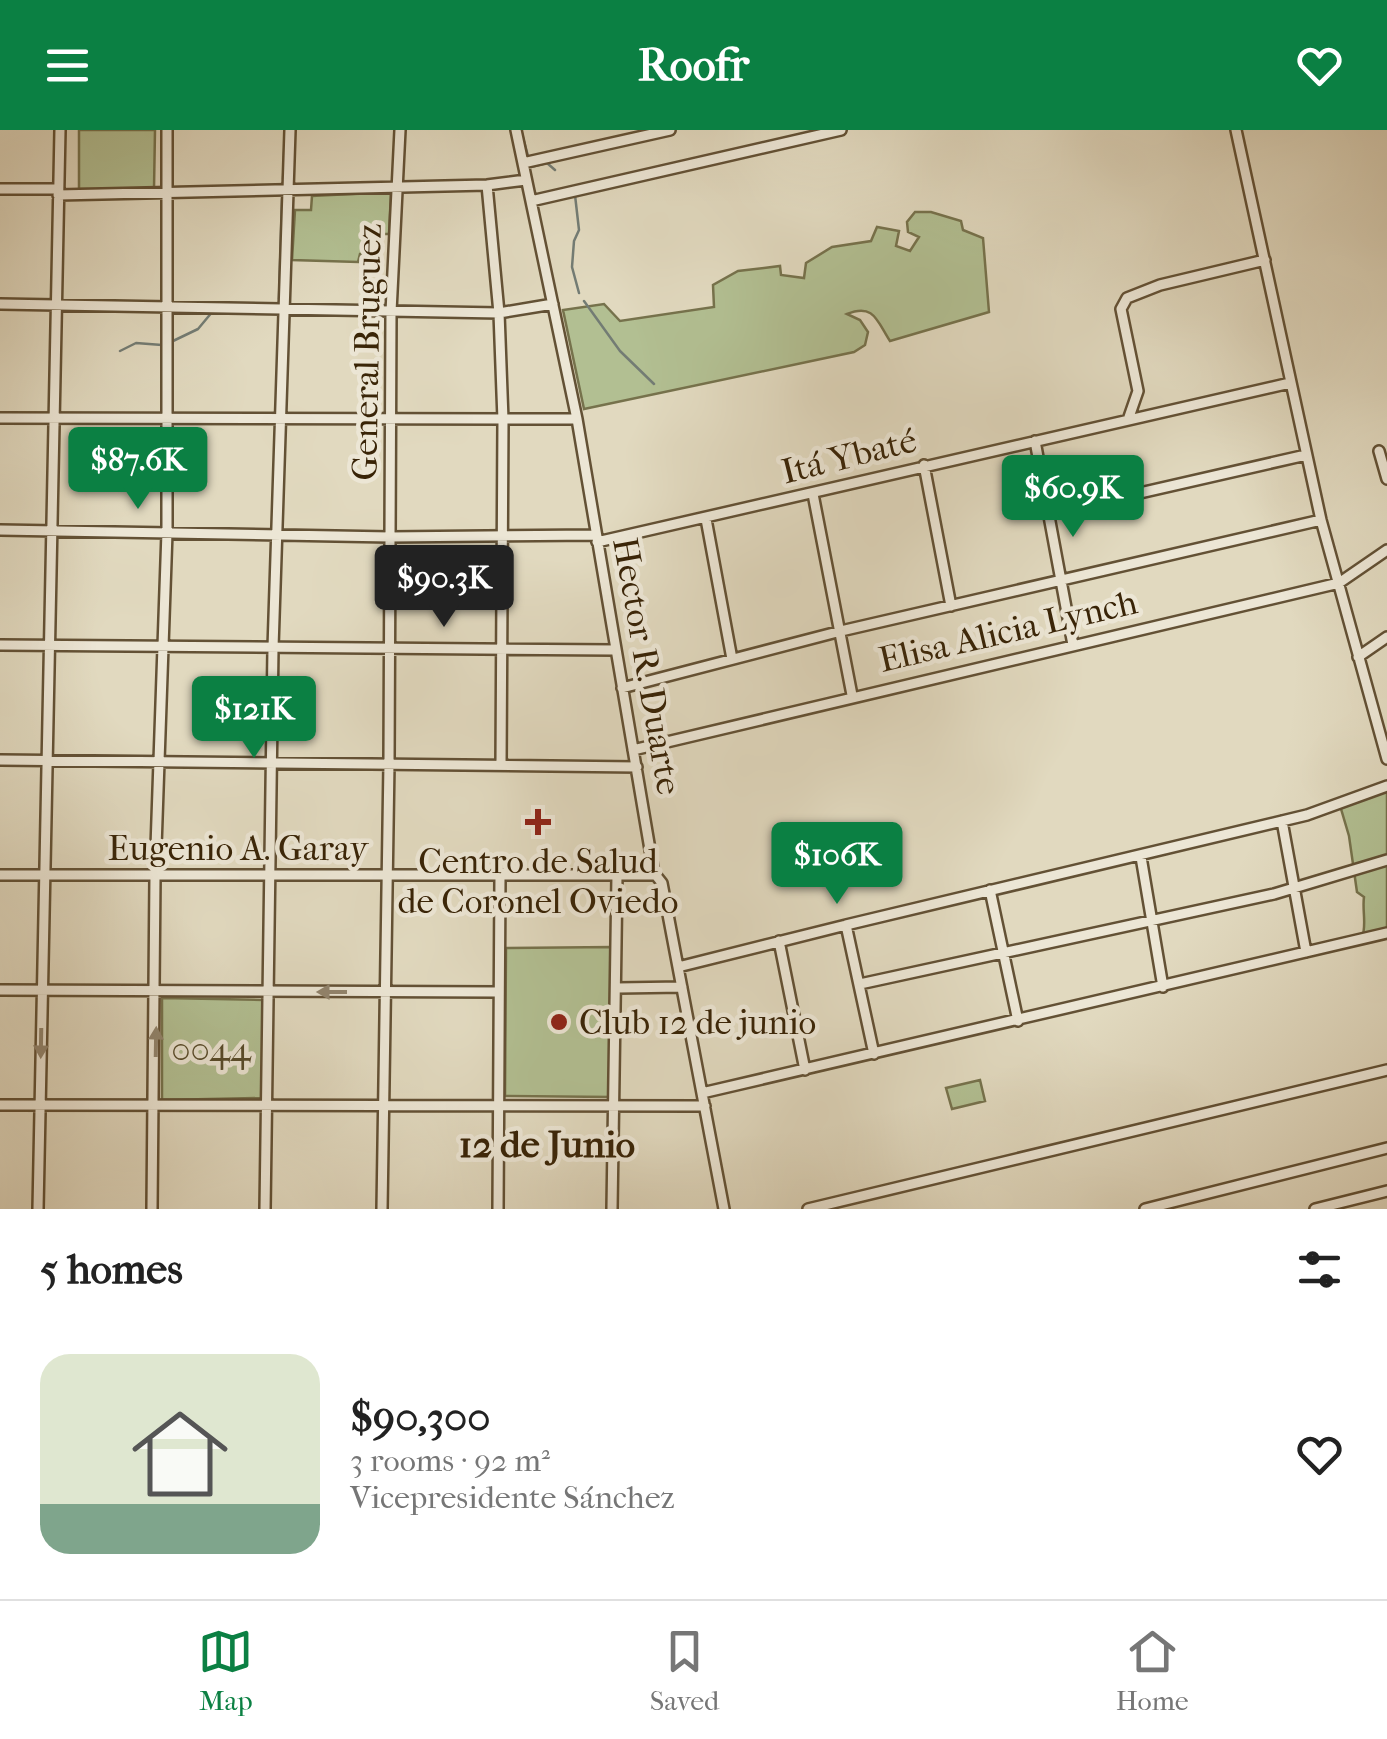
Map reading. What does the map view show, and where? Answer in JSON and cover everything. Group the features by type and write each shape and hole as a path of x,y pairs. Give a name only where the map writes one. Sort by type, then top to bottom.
{"street":[{"path":"38,1209 60,130"},
{"path":"152,1209 155,876 169,419 167,130"},
{"path":"266,1209 273,648 290,130"},
{"name":"General Bruguez","path":"382,1209 390,763 390,312 400,130"},
{"name":"Hector R. Duarte","path":"516,130 577,420 656,875 662,882 724,1209"},
{"path":"522,163 670,130"},
{"path":"531,201 841,130"},
{"path":"1236,130 1321,520 1358,657 1383,725 1387,759"},
{"path":"0,189 290,190 486,185 526,180"},
{"path":"486,185 499,313 503,420 501,765"},
{"path":"1130,417 1138,391 1121,309 1132,294 1265,260"},
{"path":"0,304 499,313 553,304"},
{"name":"Itá Ybaté","path":"0,530 596,538 706,519 1290,382"},
{"path":"0,418 577,420"},
{"path":"1035,441 1073,645"},
{"path":"1380,452 1387,480"},
{"path":"1048,514 1306,455"},
{"path":"924,465 951,606"},
{"path":"813,494 852,695"},
{"path":"706,519 732,659"},
{"path":"622,688 841,631 1321,520"},
{"name":"Elisa Alicia Lynch","path":"633,750 852,695 1339,583 1387,550"},
{"path":"1358,657 1387,637"},
{"path":"0,645 615,650"},
{"path":"0,760 637,768"},
{"path":"678,967 1141,857 1282,821 1387,786"},
{"path":"1282,821 1306,952"},
{"path":"1141,857 1163,987"},
{"path":"860,984 1293,889 1387,860"},
{"name":"Eugenio A. Garay","path":"0,875 656,875"},
{"path":"612,1209 617,875"},
{"path":"498,1209 500,876"},
{"path":"990,890 1018,1021"},
{"path":"846,925 874,1054"},
{"path":"702,1094 1387,933"},
{"path":"780,941 805,1070"},
{"path":"618,988 682,987"},
{"path":"0,990 499,992"},
{"path":"808,1209 1387,1070"},
{"path":"0,1105 704,1106"},
{"path":"1145,1209 1387,1148"},
{"path":"1315,1209 1387,1191"}],"green space":[{"path":"79,130 155,130 154,189 79,189"},
{"path":"391,192 389,234 380,234 379,254 360,254 358,262 292,260 295,210 311,210 312,196"},
{"path":"915,212 931,212 961,221 963,230 983,238 989,312 890,341 874,316 856,311 847,314 860,320 868,332 865,345 854,352 584,409 563,310 604,304 620,321 714,307 713,285 738,271 780,266 781,275 804,278 806,263 832,247 871,241 877,227 899,231 896,246 910,251 919,237 908,232 907,222"},
{"path":"1387,787 1387,931 1362,937 1364,897 1357,892 1349,836 1339,802"},
{"name":"Club 12 de junio","path":"612,947 612,1097 505,1096 506,948"},
{"name":"0044","path":"162,998 263,1000 262,1098 162,1100"},
{"path":"980,1080 985,1101 952,1109 946,1088"}],"waterway":[{"path":"283,179 285,130"},
{"path":"521,130 528,156"},
{"path":"531,167 547,163 555,170"},
{"path":"575,195 579,230 572,267 579,293"},
{"path":"279,299 282,199"},
{"path":"584,301 620,351 654,384"},
{"path":"173,341 198,329 213,311"},
{"path":"120,351 136,343 162,345"}],"place":[{"name":"Centro de Salud de Coronel Oviedo","path":"538,822"},
{"name":"Club 12 de junio","path":"559,1022"}],"district":[{"name":"12 de Junio","path":"547,1144"}]}
